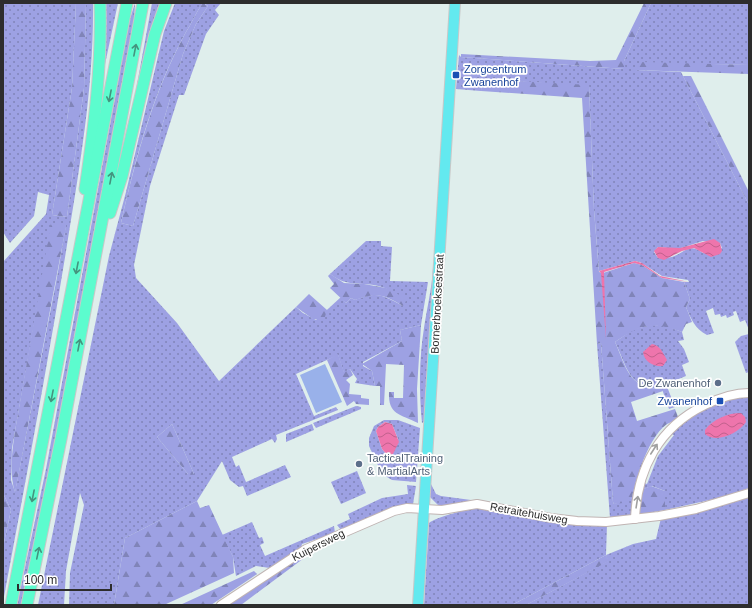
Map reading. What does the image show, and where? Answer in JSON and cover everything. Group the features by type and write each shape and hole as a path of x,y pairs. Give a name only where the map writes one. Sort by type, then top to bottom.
{"highway":[{"path":"84,230 82,206 94,123 99,63 100,3"},
{"path":"11,605 127,3"},
{"path":"27,605 96,257 143,3"},
{"path":"96,257 122,176 155,34 166,3"}],"main road":[{"name":"Bornerbroeksestraat","path":"418,605 454,3"}],"street":[{"path":"635,519 640,485 648,460 652,452 670,429 697,409 711,402 732,395 749,393"},
{"name":"Retraitehuisweg","path":"424,509 442,510 478,504 551,518 606,522 635,519 708,507 749,493"},
{"name":"Kuipersweg","path":"221,605 266,574 313,546 394,511 407,508 424,509"}],"green space":[{"path":"3,3 76,3 72,88 52,215 67,217 84,88 86,3 93,3 93,34 89,95 77,185 60,290 3,602 3,547 11,510 3,493 3,262 46,214 49,195 38,192 34,216 10,243 3,232","holes":["66,225 15,492 11,480 12,448 41,285"]},
{"path":"76,3 86,3 84,88 67,217 52,215 72,88"},
{"path":"104,3 118,3 101,83"},
{"path":"135,3 134,24 41,519 22,605 17,605 46,469 129,22"},
{"path":"152,3 162,3 132,112"},
{"path":"175,3 203,3 174,55 155,101 139,149 121,223 133,226 183,54 196,24 208,6 204,3 221,3 215,10 219,15 206,34 184,95 179,95 150,186 134,265 136,278 177,323 219,381 296,307 303,313 316,320 341,297 346,303 351,298 355,300 375,295 385,297 403,306 392,293 385,288 350,283 337,279 330,274 366,241 381,241 381,246 392,247 390,281 428,282 421,325 400,330 402,341 363,362 363,366 372,371 375,386 355,383 357,379 350,369 344,373 338,355 296,374 314,416 336,407 338,410 276,435 277,439 275,443 272,439 232,457 236,467 239,465 246,482 285,465 291,477 247,496 243,486 239,487 230,480 222,461 197,501 125,538 114,605 69,605 70,573 84,505 80,493 66,571 64,605 38,605 109,256 126,192 164,31","holes":["172,424 194,474 188,474 157,437"]},
{"path":"203,3 208,6 196,24 183,54 133,226 121,223 139,150 155,102 174,55"},
{"path":"644,3 651,3 624,61 624,69 461,57 461,54 590,61 616,60"},
{"path":"651,3 749,3 749,65 695,64 636,70 681,72 749,205 749,330 745,320 740,322 736,311 733,312 734,315 727,318 726,315 721,317 720,314 715,315 713,308 706,311 714,333 707,335 699,330 686,307 690,299 684,282 689,282 688,280 662,276 640,262 635,261 599,271 594,210 589,86 482,79 481,91 456,89 459,55 461,57 624,69 624,61","holes":["703,241 720,243 722,248 703,253 694,248 690,248 667,258 658,258 654,252 658,247 678,249"]},
{"path":"640,62 749,65 749,74 635,70"},
{"path":"683,76 691,76 749,192 749,205"},
{"path":"482,79 589,85 594,210 599,272 603,273 634,263 642,265 662,278 684,282 690,299 686,307 692,322 686,324 682,332 662,327 647,326 639,328 615,342 626,367 635,380 642,385 662,389 663,391 631,402 637,421 675,409 678,417 675,421 667,424 659,431 652,441 641,466 632,498 623,503 614,504 613,502 601,343 597,344 582,98 481,91"},
{"path":"51,223 66,225 66,227 15,493 12,477 12,454 14,439"},
{"path":"433,268 435,270 425,421 422,423 420,364"},
{"path":"330,274 344,283 364,284 386,288 407,299 403,306 385,297 375,295 355,300 351,298 346,303 330,288 334,284 328,276"},
{"path":"309,294 327,310 324,320 313,319 296,307"},
{"path":"421,325 417,389 418,423 396,413 393,410 389,400 389,392 394,392 394,398 403,398 404,365 386,364 384,405 380,405 380,386 375,386 372,371 362,364 402,341 400,330"},
{"path":"652,325 667,326 682,332 684,340 678,341 684,349 689,362 682,365 686,376 666,384 675,407 669,409 662,389 642,385 630,374 615,342 634,329"},
{"path":"749,334 749,372 746,373 735,342 741,336"},
{"path":"601,343 613,502 614,504 632,498 635,483 638,484 631,517 610,518 597,344"},
{"path":"338,354 344,372 350,369 353,375 346,380 350,384 349,394 361,395 361,398 369,399 369,405 356,404 354,401 347,406 327,360"},
{"path":"749,395 749,488 723,497 665,510 665,491 652,486 641,490 642,482 647,484 658,456 674,435 668,433 676,425 721,400"},
{"path":"356,406 361,407 361,409 316,428 313,423"},
{"path":"384,420 398,420 420,428 416,482 392,480 382,474 369,446 369,438 374,426","holes":["385,422 392,424 398,439 391,455 388,456 382,449 376,431 378,427"]},
{"path":"172,424 194,474 192,475 188,474 157,437"},
{"path":"312,424 314,430 286,442 286,434"},
{"path":"357,471 366,493 341,504 331,482"},
{"path":"431,484 436,494 441,496 471,500 447,506 439,506 430,497"},
{"path":"407,485 416,486 413,504 401,505 341,530 337,525 350,519 348,514 382,498 408,494"},
{"path":"651,486 665,491 665,510 642,514 640,513 641,490"},
{"path":"3,493 11,510 3,547"},
{"path":"749,496 749,605 526,605 608,561 606,555 633,544 656,539 661,518"},
{"path":"197,501 200,508 209,505 233,557 234,573 164,605 114,605 125,538"},
{"path":"478,508 607,524 606,555 512,605 424,605 429,523 460,511"},
{"path":"252,522 259,538 262,537 264,543 260,545 265,556 334,526 335,533 302,544 301,548 270,568 256,566 236,576 233,557 222,535"},
{"path":"327,541 241,605 226,605 294,559"},
{"path":"606,555 609,561 526,605 512,605"},
{"path":"254,571 257,574 211,605 180,605"}],"shaded area":[{"path":"325,364 342,402 316,413 300,375"}],"water":[{"path":"714,239 720,243 722,251 720,254 711,257 694,248 682,251 664,260 658,258 654,251 658,247 680,248"},
{"path":"635,261 642,263 660,276 689,282 662,278 642,265 634,263 604,272 606,340 601,273 599,271"},
{"path":"652,344 663,352 667,360 663,366 653,365 645,359 643,352"},
{"path":"741,413 745,417 746,422 733,433 727,436 715,438 705,434 705,430 708,426 716,420 726,415"},
{"path":"385,422 392,424 399,442 393,454 388,456 382,449 376,431 378,427"}],"place":[{"name":"Zorgcentrum Zwanenhof","path":"456,75"},
{"name":"De Zwanenhof","path":"718,383"},
{"name":"Zwanenhof","path":"720,401"},
{"name":"TacticalTraining & MartialArts","path":"359,464"}]}
